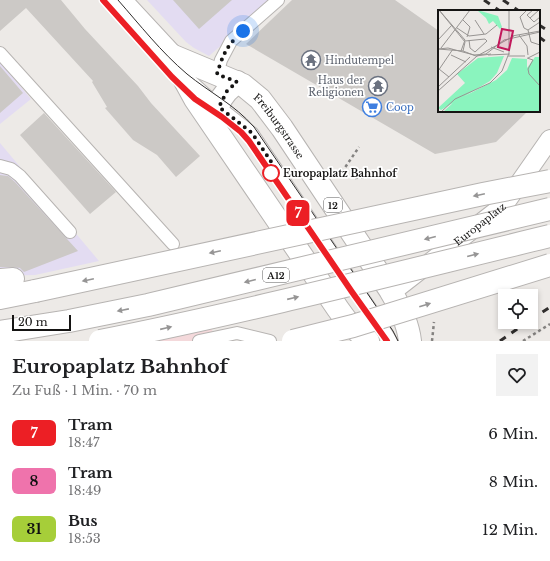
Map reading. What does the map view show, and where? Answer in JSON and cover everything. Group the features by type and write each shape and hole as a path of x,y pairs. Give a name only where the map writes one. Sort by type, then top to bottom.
{"main road":[{"name":"Freiburgstrasse","path":"120,0 170,54 195,99 216,115 346,320 382,339"},
{"name":"Freiburgstrasse","path":"170,54 237,82 260,99 282,128 392,292 401,309 410,334 410,341"},
{"path":"216,115 227,91 237,82"},
{"path":"0,298 475,195 550,181"},
{"name":"A12","path":"0,332 69,321 148,305 550,209"},
{"path":"100,341 153,331 550,236"},
{"path":"292,341 353,326 550,265"}],"street":[{"name":"Europaplatz","path":"392,292 504,205 550,139"}],"lane":[{"path":"217,74 221,60 231,41 278,0"},
{"path":"0,53 173,244"},
{"path":"0,166 11,169 20,176 70,232"},
{"path":"198,341 237,333 270,341"},
{"path":"374,341 382,339"}],"path":[{"path":"342,172 359,146"},
{"path":"356,178 384,176"},
{"path":"523,341 550,324"}],"shaded area":[{"path":"147,0 273,0 209,56 186,42"},
{"path":"0,62 31,99 0,124"},
{"path":"0,143 99,261 35,275 0,276"},
{"path":"210,322 215,341 121,341"}],"building":[{"path":"0,0 61,0 85,29 200,156 176,177 157,155 133,140 105,108 107,107 92,82 93,81 26,8 0,31"},
{"path":"173,0 232,0 199,29"},
{"name":"Haus der Religionen","path":"292,0 395,0 438,30 438,112 527,112 496,142 435,154 246,44"},
{"path":"0,66 23,93 0,113"},
{"path":"44,113 116,192 90,214 20,135"},
{"path":"0,175 8,176 15,182 78,251 24,272 20,268 0,267"}],"tram line":[{"path":"103,0 172,77 195,99 222,117 241,132 249,141 387,341"},
{"name":"7","path":"103,0 172,77 195,99 222,117 241,132 249,141 387,341"},
{"path":"118,0 177,66 195,81 239,112 254,127 393,331 398,341"}],"railway":[{"path":"484,0 499,10"},
{"path":"503,0 518,10"},
{"path":"540,26 550,32"},
{"path":"540,38 550,45"},
{"path":"538,315 550,307"},
{"path":"500,341 517,329"}],"place":[{"name":"Hindutempel","path":"311,60"},
{"name":"Haus der Religionen","path":"378,86"},
{"name":"Coop","path":"372,107"},
{"name":"Europaplatz Bahnhof","path":"271,173"}],"route":[{"path":"243,31 231,41 221,60 217,74 237,82 221,99 219,107 252,133 276,169 271,173"}]}
